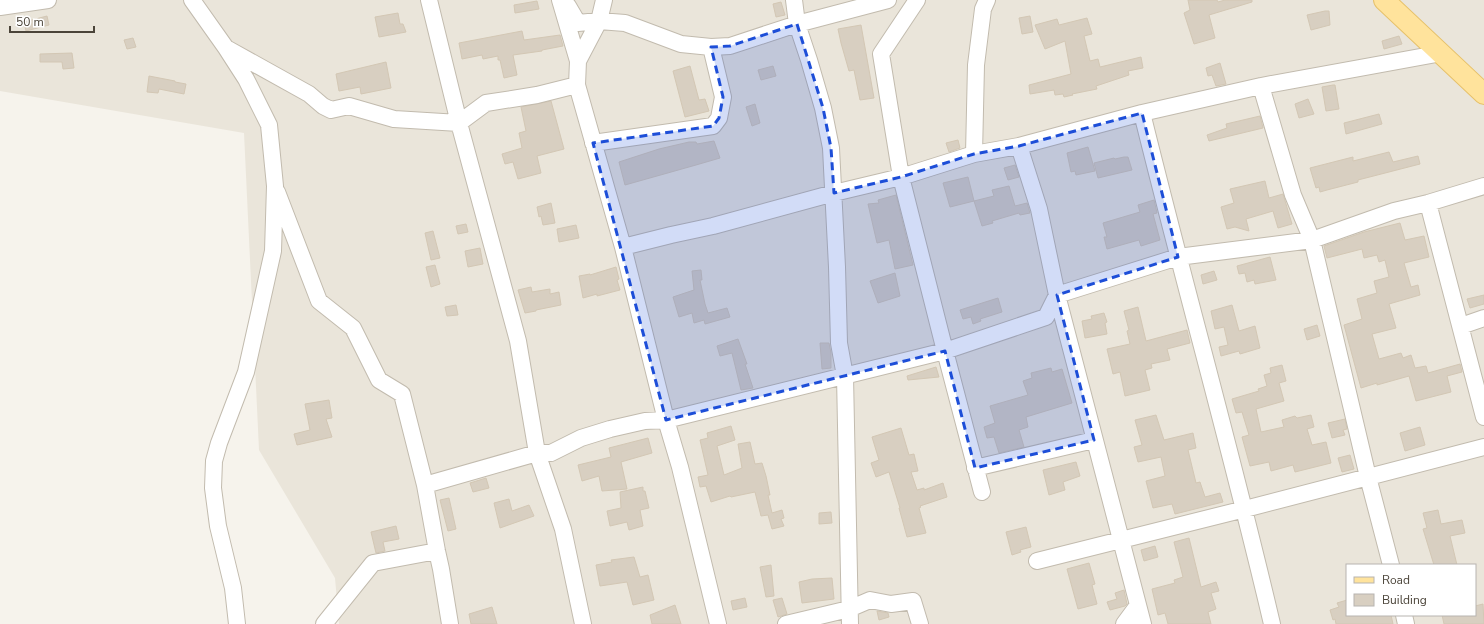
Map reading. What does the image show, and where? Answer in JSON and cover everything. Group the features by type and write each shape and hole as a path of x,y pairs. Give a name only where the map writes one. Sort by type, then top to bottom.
{"main road":[{"path":"1384,0 1416,31 1480,87"}],"street":[{"path":"0,6 48,0"},
{"path":"192,0 246,79 269,125 275,186 273,251 246,372 219,443 214,462 213,488 218,526 233,588 237,624"},
{"path":"429,0 459,123 518,341 537,453 563,529 583,624"},
{"path":"560,0 578,61 577,85 586,112 593,144 623,247 666,420 680,467 718,624"},
{"path":"565,0 578,23 599,21 625,23 681,44 711,47 730,46 797,24 888,0"},
{"path":"578,61 599,21 604,0"},
{"path":"794,0 797,24 823,108 831,148 834,193 838,343 845,376 849,616"},
{"path":"917,0 882,54 901,177 944,351 982,492"},
{"path":"974,154 976,65 983,10 988,0"},
{"path":"593,144 713,126 719,118 723,97 711,47"},
{"path":"226,48 309,94 323,106 332,110 349,106 394,119 459,123 486,103 537,95 577,85"},
{"path":"623,247 713,226 834,193 901,177 974,154 1019,146 1142,113 1261,86 1442,53"},
{"path":"1261,86 1293,195 1312,240 1368,477 1391,564"},
{"path":"1142,113 1178,257 1245,509 1272,624"},
{"path":"1019,146 1039,209 1057,295 1143,624"},
{"path":"275,186 319,301 353,328 378,380 402,394 425,485 450,624"},
{"path":"425,485 537,453 551,453 581,438 610,429 645,421 666,420 944,351 1046,317 1057,295 1178,257 1312,240 1394,211 1428,203 1484,186"},
{"path":"1428,203 1484,417"},
{"path":"1461,326 1484,318"},
{"path":"975,468 1094,440"},
{"path":"1037,561 1484,447"},
{"path":"324,624 373,563 437,551"},
{"path":"786,624 849,616 870,600 891,604 913,601 920,624"},
{"path":"1124,624 1138,605"}],"highlighted area":[{"path":"797,24 823,108 831,148 834,193 901,177 974,154 1019,146 1142,113 1178,257 1057,295 1094,440 975,468 945,351 666,420 593,143 713,126 719,118 723,97 711,47 730,46"}],"shaded area":[{"path":"0,0 1484,0 1484,624 339,624 335,578 259,450 244,133 0,91"}],"building":[{"path":"1188,0 1217,0 1218,2 1225,0 1252,0 1252,2 1209,15 1215,38 1194,44 1184,13 1190,10"},
{"path":"537,1 539,9 515,13 514,5"},
{"path":"781,2 785,15 776,17 773,4"},
{"path":"1329,11 1330,25 1311,30 1307,15"},
{"path":"398,13 400,24 403,24 406,32 379,37 375,17"},
{"path":"47,16 49,25 26,31 24,22"},
{"path":"1030,16 1033,32 1022,34 1019,18"},
{"path":"1087,18 1092,34 1084,36 1090,61 1098,59 1100,67 1141,57 1143,68 1128,71 1129,75 1096,86 1097,89 1072,94 1073,95 1064,97 1063,94 1055,95 1054,90 1030,94 1029,85 1071,74 1065,41 1045,49 1035,25 1057,19 1059,25"},
{"path":"861,25 874,98 860,100 854,70 849,71 838,29"},
{"path":"522,31 524,40 560,35 563,46 542,51 513,55 517,75 504,78 498,56 483,59 482,55 462,59 459,43"},
{"path":"1399,36 1402,44 1384,49 1382,41"},
{"path":"133,38 136,47 127,49 124,40"},
{"path":"72,53 74,68 63,69 62,62 40,62 40,54"},
{"path":"386,62 391,88 361,94 360,87 339,91 336,74"},
{"path":"1220,63 1226,84 1216,86 1212,75 1208,76 1206,68"},
{"path":"690,66 699,100 705,99 709,111 685,117 673,71"},
{"path":"773,66 776,76 761,80 758,70"},
{"path":"149,76 186,84 184,94 159,89 158,93 147,92"},
{"path":"1335,85 1339,109 1326,111 1322,87"},
{"path":"1308,99 1314,114 1299,118 1295,104"},
{"path":"551,101 564,149 537,156 541,173 518,179 513,162 505,164 502,154 522,148 519,133 526,131 521,107"},
{"path":"755,104 760,123 752,126 746,107"},
{"path":"1379,114 1382,124 1346,134 1344,123"},
{"path":"1260,116 1263,128 1209,141 1207,135 1227,128 1226,124"},
{"path":"958,140 960,148 949,152 946,143"},
{"path":"714,141 720,158 625,185 619,162 659,149 689,142 696,142 697,144"},
{"path":"1088,147 1095,171 1076,175 1075,171 1071,172 1067,153"},
{"path":"1389,152 1393,162 1418,156 1420,164 1358,180 1358,182 1320,192 1319,187 1316,188 1310,168 1353,157 1353,161"},
{"path":"1128,157 1132,170 1098,178 1094,163"},
{"path":"1015,165 1019,177 1008,180 1004,168"},
{"path":"968,177 974,201 950,207 943,183"},
{"path":"1265,181 1269,198 1283,194 1292,224 1278,228 1273,211 1246,219 1249,231 1235,227 1227,229 1221,207 1234,203 1230,189"},
{"path":"1009,186 1015,206 1027,203 1030,213 1020,215 1019,213 992,221 993,223 982,226 974,201 994,196 992,190"},
{"path":"896,195 913,265 895,269 889,240 877,243 868,204 879,203 878,200"},
{"path":"1154,200 1157,213 1153,214 1160,240 1141,246 1139,240 1107,249 1104,237 1107,237 1103,223 1140,212 1138,205"},
{"path":"551,203 555,223 543,225 541,216 539,217 537,207"},
{"path":"1400,223 1405,240 1424,236 1429,257 1404,263 1411,287 1418,285 1420,295 1389,304 1396,328 1372,334 1379,359 1401,353 1403,358 1411,355 1415,368 1426,366 1428,373 1460,364 1462,372 1447,376 1451,392 1416,401 1409,376 1361,388 1344,325 1362,319 1357,299 1377,293 1374,281 1389,277 1385,260 1379,262 1377,255 1364,258 1362,249 1327,258 1324,246 1364,232"},
{"path":"466,224 468,232 458,234 456,226"},
{"path":"576,225 579,238 559,242 557,229"},
{"path":"433,231 440,258 431,260 425,233"},
{"path":"480,248 483,264 468,267 465,251"},
{"path":"1270,257 1276,280 1255,284 1254,280 1247,282 1245,273 1239,274 1237,266"},
{"path":"435,265 440,284 431,287 426,267"},
{"path":"616,267 619,279 617,280 620,290 583,298 579,276 590,275"},
{"path":"701,270 702,280 700,280 708,313 727,308 730,317 705,324 704,320 694,323 692,313 679,317 673,297 694,290 692,271"},
{"path":"1214,271 1217,280 1203,284 1201,275"},
{"path":"895,273 900,296 878,303 870,281"},
{"path":"531,287 532,292 550,289 550,294 559,292 561,305 525,313 518,290"},
{"path":"1484,295 1484,304 1470,308 1467,299"},
{"path":"998,298 1002,312 980,319 981,321 973,324 971,317 963,319 960,310"},
{"path":"456,305 458,315 447,316 445,307"},
{"path":"1232,305 1239,331 1255,326 1260,348 1240,354 1239,351 1221,356 1219,347 1228,345 1224,327 1215,329 1211,311"},
{"path":"1138,307 1146,341 1187,330 1190,343 1167,349 1170,360 1151,364 1152,368 1145,370 1150,390 1125,396 1120,372 1113,374 1107,349 1130,344 1127,331 1129,330 1124,311"},
{"path":"1104,313 1107,322 1105,323 1107,334 1085,338 1082,321 1092,319 1091,316"},
{"path":"1317,325 1320,336 1307,340 1304,329"},
{"path":"738,339 747,364 745,364 753,388 741,390 732,353 720,356 717,346"},
{"path":"820,343 829,343 831,368 822,369"},
{"path":"1282,365 1286,381 1279,383 1284,401 1256,409 1261,432 1284,427 1282,420 1295,416 1297,418 1311,415 1314,427 1307,429 1312,445 1326,442 1331,463 1295,472 1293,465 1271,471 1269,462 1250,466 1242,437 1249,435 1242,412 1236,413 1232,399 1259,391 1258,389 1267,386 1264,375 1271,373 1270,368"},
{"path":"936,367 939,377 908,380 907,376"},
{"path":"1051,368 1052,372 1062,369 1072,403 1026,417 1028,427 1019,430 1024,447 999,453 994,437 987,438 984,427 995,423 990,406 1028,395 1023,381 1032,378 1031,373"},
{"path":"329,400 332,418 326,419 332,437 297,445 294,434 310,430 305,404"},
{"path":"1156,415 1164,440 1193,433 1196,448 1188,450 1196,483 1200,482 1205,497 1220,493 1223,502 1175,514 1172,504 1153,508 1146,481 1165,476 1161,457 1138,462 1134,447 1142,445 1135,420"},
{"path":"1345,419 1347,429 1343,430 1345,435 1332,438 1328,423"},
{"path":"731,426 735,440 717,446 724,475 742,468 738,444 750,442 755,464 762,463 770,495 768,495 772,513 782,510 784,518 781,519 784,526 772,529 768,515 761,516 755,492 730,496 711,502 706,486 700,487 698,477 708,475 700,440 708,438 707,433"},
{"path":"1420,427 1425,445 1405,451 1400,433"},
{"path":"901,428 909,455 914,454 918,471 911,472 917,490 924,488 924,490 943,483 947,497 920,506 921,507 919,508 926,533 907,537 889,472 876,477 871,463 879,460 872,437"},
{"path":"648,438 652,453 621,462 627,489 602,491 599,476 582,481 578,465 611,457 609,448"},
{"path":"1350,455 1354,469 1342,472 1338,458"},
{"path":"1076,462 1080,476 1063,482 1065,490 1049,495 1043,470"},
{"path":"486,478 489,488 473,492 470,483"},
{"path":"643,487 649,508 640,510 643,526 629,530 627,522 610,526 607,511 621,508 620,492"},
{"path":"449,498 456,529 448,531 440,500"},
{"path":"509,499 512,511 529,505 534,516 500,528 494,503"},
{"path":"1438,510 1441,524 1462,520 1465,533 1450,536 1457,564 1434,564 1423,529 1427,528 1423,513"},
{"path":"831,512 832,523 819,524 819,513"},
{"path":"396,526 399,539 383,542 385,551 376,553 371,532"},
{"path":"1026,527 1031,547 1020,550 1021,552 1012,555 1006,532"},
{"path":"1189,538 1201,587 1216,582 1219,591 1211,593 1216,609 1208,612 1211,624 1168,624 1165,613 1158,615 1152,589 1175,583 1174,580 1183,577 1174,542"},
{"path":"1155,546 1158,557 1144,561 1141,550"},
{"path":"634,557 640,577 648,575 654,600 633,605 627,582 600,586 596,565 612,562 611,560"},
{"path":"1089,563 1095,584 1092,585 1097,604 1078,609 1067,569"},
{"path":"771,565 774,596 766,597 760,567"},
{"path":"832,578 834,599 802,603 799,582 812,579"},
{"path":"1124,590 1127,604 1125,606 1110,610 1107,602 1117,599 1115,593"},
{"path":"745,598 747,607 733,610 731,601"},
{"path":"782,598 787,614 778,617 773,600"},
{"path":"1346,600 1346,616 1391,616 1393,624 1336,624 1330,610 1339,607 1337,603"},
{"path":"1483,604 1484,624 1444,624 1442,616 1476,616 1476,606"},
{"path":"675,605 681,624 652,624 650,615"},
{"path":"492,607 497,624 471,624 469,614"},
{"path":"877,611 888,613 889,617 879,620"}]}
